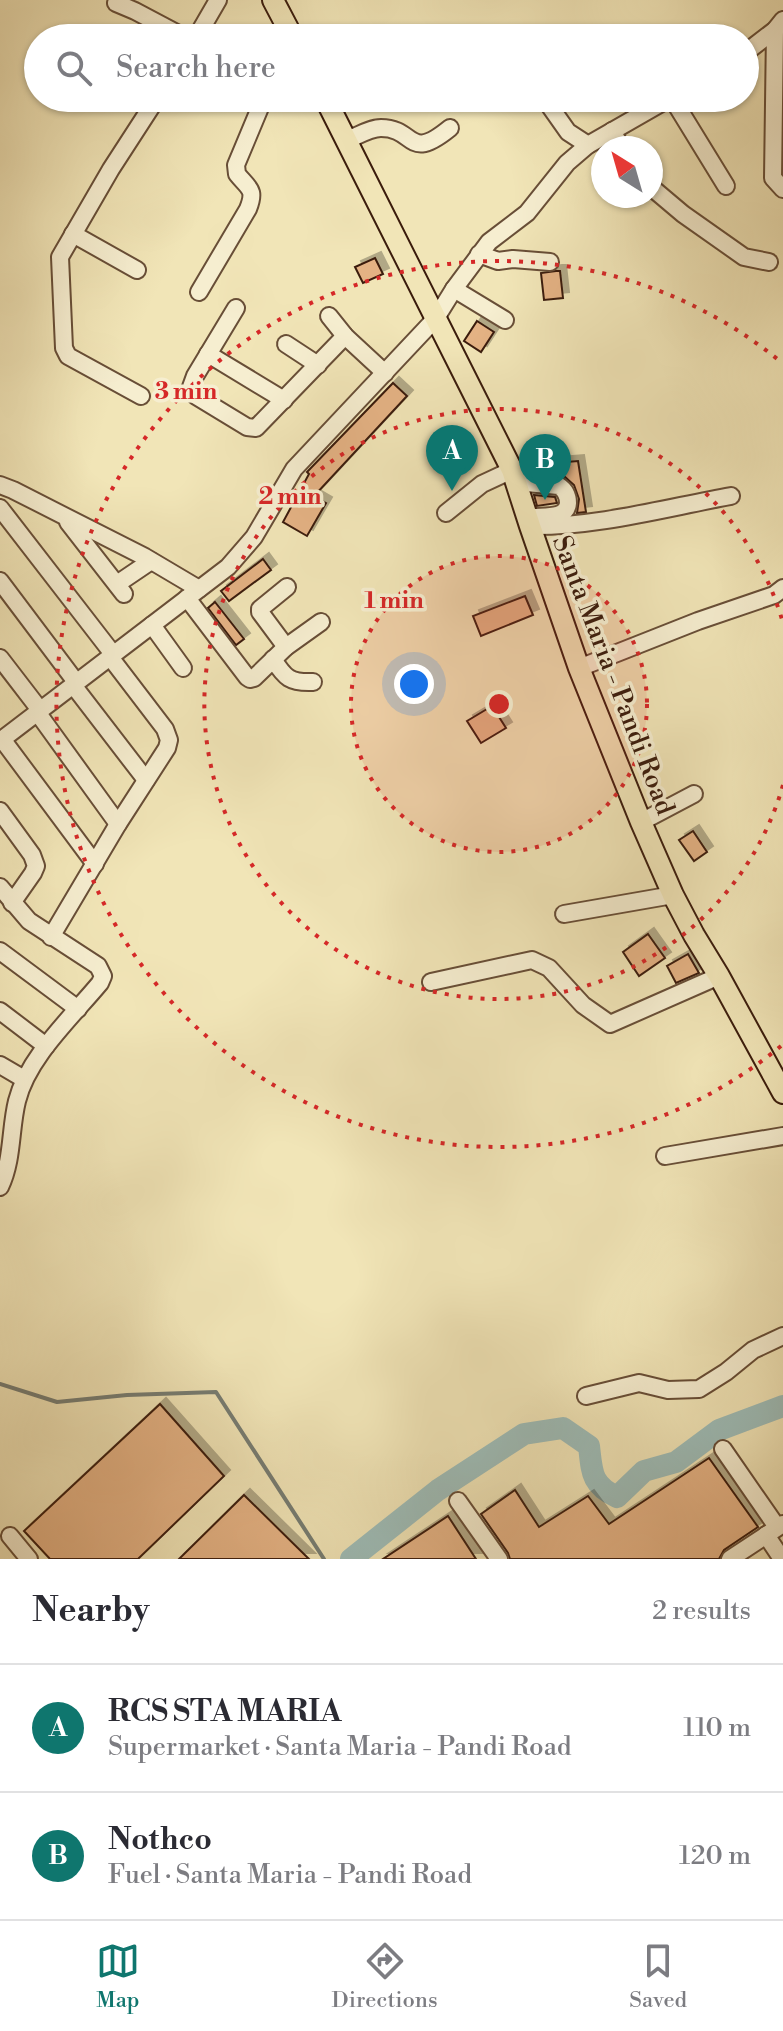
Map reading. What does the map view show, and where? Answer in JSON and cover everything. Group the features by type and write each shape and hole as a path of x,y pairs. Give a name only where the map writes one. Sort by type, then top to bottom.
{"main road":[{"path":"273,0 286,24"},
{"name":"Santa Maria - Pandi Road","path":"336,112 345,141 514,476 579,668 673,895 783,1091"}],"street":[{"path":"204,24 218,0"},
{"path":"116,3 160,24"},
{"path":"759,41 779,25"},
{"path":"779,25 773,178 783,189"},
{"path":"141,396 68,356 64,348 60,257 148,112"},
{"path":"199,292 253,198 251,188 237,174 236,165 258,112"},
{"path":"554,112 568,132 588,145"},
{"path":"95,864 1,740 228,567 254,537 294,469 436,318 489,242 527,213 567,163 588,145 646,112"},
{"path":"680,112 726,186"},
{"path":"345,141 382,128 424,144 434,141 450,128"},
{"path":"612,131 615,136"},
{"path":"663,197 744,257 769,262"},
{"path":"73,234 137,270"},
{"path":"479,254 498,261 550,262"},
{"path":"454,289 505,320"},
{"path":"236,308 191,387 196,396 247,427 256,428 345,336"},
{"path":"329,316 345,336 385,373"},
{"path":"286,344 318,365"},
{"path":"208,354 284,400"},
{"path":"446,513 482,484 514,476 563,488 567,496 566,511 528,522"},
{"path":"0,485 151,561 193,594 248,678 254,678 286,647 321,622"},
{"path":"528,522 559,526 731,496"},
{"path":"0,508 112,656 165,729 169,740 51,937"},
{"path":"65,517 120,589 151,561"},
{"path":"0,581 146,780"},
{"path":"286,647 260,609 287,587"},
{"path":"579,668 774,595 783,588"},
{"path":"152,625 183,668"},
{"path":"0,658 118,824"},
{"path":"273,659 289,680 313,682"},
{"path":"641,822 694,794"},
{"path":"0,811 32,855 36,866 12,903"},
{"path":"0,887 29,921 98,966 103,976 46,1046 24,1079 7,1124 2,1180"},
{"path":"564,914 673,895"},
{"path":"0,951 78,1009"},
{"path":"431,982 532,960 549,968 583,1005 610,1024 719,976"},
{"path":"0,1011 46,1046"},
{"path":"0,1065 24,1079"},
{"path":"665,1156 783,1136"},
{"path":"586,1396 639,1383 668,1390 699,1389 753,1350 783,1336"},
{"path":"723,1449 775,1529 782,1559"},
{"path":"458,1501 499,1559"},
{"path":"730,1559 775,1529"},
{"path":"10,1536 29,1559"}],"building":[{"path":"375,258 383,274 363,283 355,267"},
{"path":"560,271 563,298 544,300 541,273"},
{"path":"477,321 494,332 481,352 464,341"},
{"path":"393,383 407,396 314,496 326,503 307,536 283,522 309,474 307,472"},
{"path":"578,461 586,512 577,513 579,499 574,485 565,477 545,474 543,464"},
{"path":"534,495 555,497 557,503 537,506"},
{"path":"263,559 271,570 229,601 221,591"},
{"path":"525,596 533,615 481,636 473,616"},
{"path":"215,602 244,639 236,645 208,608"},
{"path":"492,706 506,728 481,743 467,721"},
{"path":"693,831 707,852 694,861 679,840"},
{"path":"648,934 665,958 639,976 623,952"},
{"path":"688,954 699,973 676,983 667,966"},
{"path":"160,1404 224,1476 138,1559 50,1559 24,1531"},
{"path":"709,1458 758,1527 724,1550 719,1559 510,1559 481,1514 515,1490 539,1527 588,1496 609,1524"},
{"path":"244,1495 309,1559 179,1559"},
{"path":"448,1516 476,1559 383,1559"}],"waterway":[{"path":"0,1384 57,1402 127,1395 216,1392 324,1559"},
{"path":"351,1559 438,1490 524,1434 563,1428 589,1446 594,1477 602,1488 617,1497 644,1471 676,1462 719,1430 783,1406"}],"place":[{"name":"RCS STA MARIA","path":"452,491"},
{"name":"Nothco","path":"545,500"}]}
